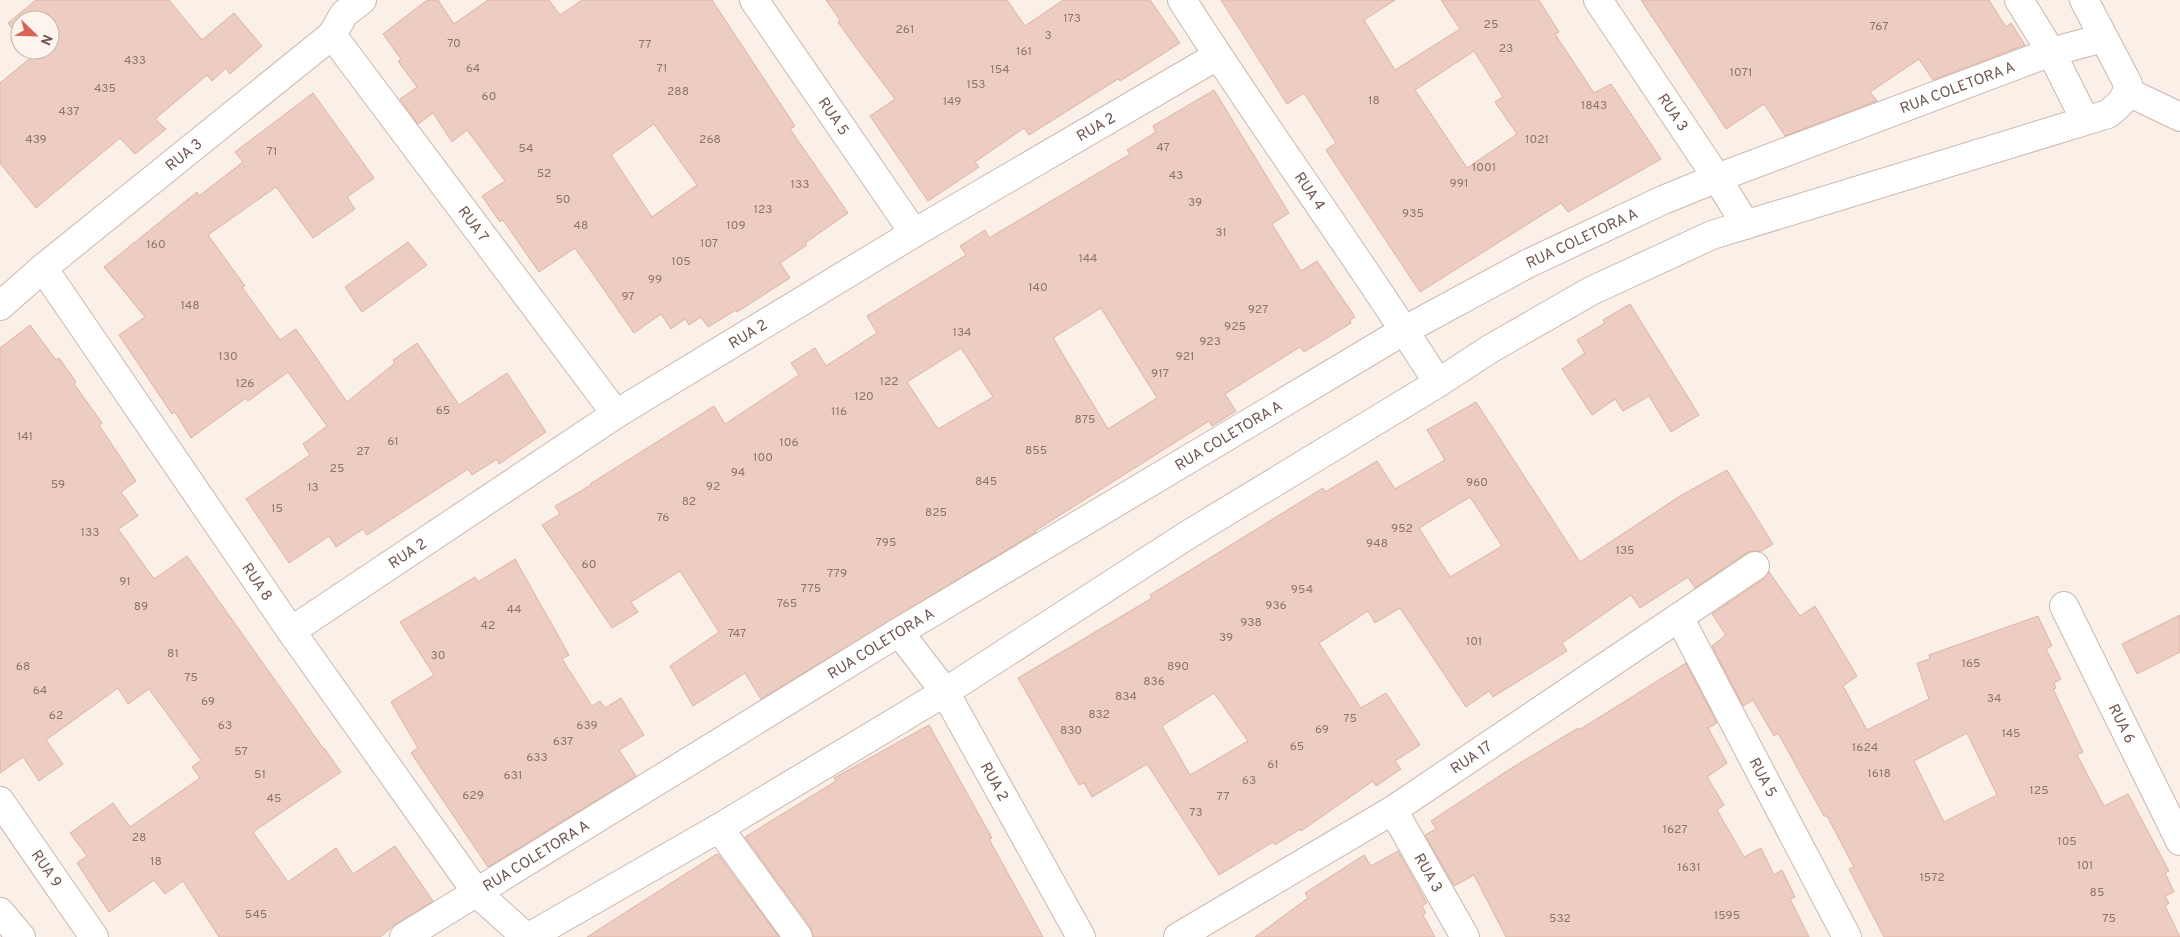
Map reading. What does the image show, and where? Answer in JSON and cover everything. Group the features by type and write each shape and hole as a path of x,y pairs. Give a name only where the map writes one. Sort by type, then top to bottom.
{"street":[{"name":"RUA 5","path":"754,0 914,234"},
{"name":"RUA 4","path":"1182,0 1217,56 1405,330 1438,383"},
{"name":"RUA 3","path":"1598,0 1717,178 1746,225"},
{"path":"2019,0 2051,52 2086,120"},
{"path":"528,937 719,828 945,692 1186,536 1438,383 1490,349 1591,291 1712,235 2108,114 2126,96 2128,84 2084,0"},
{"name":"RUA 3","path":"0,306 343,12"},
{"name":"RUA 7","path":"343,12 616,414"},
{"name":"RUA COLETORA A","path":"404,937 899,632 1405,330 1526,264 1663,200 1717,178 2051,52 2103,38"},
{"name":"RUA 2","path":"291,631 616,414 914,234 1217,56"},
{"path":"2126,96 2180,117"},
{"name":"RUA 8","path":"43,268 291,631 477,893 528,937"},
{"name":"RUA 17","path":"1178,937 1393,810 1755,566"},
{"name":"RUA 6","path":"2064,606 2180,841"},
{"name":"RUA 5","path":"1679,617 1847,937"},
{"name":"RUA 2","path":"899,632 945,692 1081,937"},
{"name":"RUA 9","path":"0,802 94,937"},
{"name":"RUA 3","path":"1393,810 1465,937"},
{"path":"719,828 798,937"},
{"path":"0,912 21,937"}],"building":[{"path":"36,0 169,0 202,40 234,13 262,46 230,74 226,68 212,81 207,75 155,119 166,129 135,154 120,138 36,208 0,163 0,83 28,60 60,60 60,10 24,10"},
{"path":"427,0 438,0 454,24 488,0 549,0 560,15 582,0 712,0 795,126 790,129 848,213 780,263 790,278 737,312 736,310 708,327 701,317 689,325 685,319 671,329 661,314 634,333 575,248 539,272 503,220 500,222 482,196 505,181 467,130 452,142 433,113 418,124 400,99 417,87 398,61 401,59 383,34","holes":["654,124 697,185 652,217 611,155"]},
{"path":"826,0 1007,0 1025,26 1063,0 1150,0 1180,43 1120,81 1118,79 1029,135 1024,128 975,162 979,167 928,201 870,116 895,99 838,22 840,20"},
{"path":"1221,0 1395,0 1364,20 1395,70 1460,29 1441,0 1539,0 1559,32 1555,34 1594,93 1611,84 1661,159 1568,212 1561,203 1420,292 1326,150 1336,143 1304,93 1287,104","holes":["1474,51 1503,97 1495,102 1517,134 1467,168 1415,90"]},
{"path":"1641,0 1989,0 2006,27 2011,23 2025,45 1933,80 1919,59 1870,92 1877,101 1785,136 1764,104 1726,129"},
{"path":"1214,90 1289,213 1272,224 1301,271 1317,261 1355,317 1350,320 1351,323 1304,352 1300,347 1225,394 1236,411 1212,426 1209,421 1036,532 761,699 745,673 693,706 670,666 719,632 680,571 631,602 638,612 612,628 542,525 560,514 555,506 714,406 725,424 799,375 791,363 815,348 826,366 877,333 867,316 966,255 960,246 985,230 989,238 1130,154 1127,150 1156,132 1153,126","holes":["1101,308 1157,398 1108,429 1053,338","961,348 993,397 938,429 907,382"]},
{"path":"313,93 374,178 347,197 355,209 313,238 276,187 208,235 245,286 242,287 280,340 296,329 347,402 395,363 393,360 417,343 459,405 507,373 546,432 499,464 497,459 472,475 468,469 367,535 363,529 336,547 329,536 289,563 246,499 310,455 303,444 327,426 288,372 248,401 246,398 191,438 175,412 172,414 119,335 145,317 104,267 197,192 199,196 243,162 235,152"},
{"path":"408,242 427,265 362,312 345,287"},
{"path":"1630,304 1699,415 1671,432 1649,396 1623,411 1615,399 1592,415 1562,369 1585,353 1577,340 1605,323 1603,320"},
{"path":"30,325 56,360 59,358 76,382 74,384 102,423 99,425 136,481 121,492 138,516 118,529 154,579 187,556 341,772 253,832 288,882 336,848 353,874 395,846 433,901 396,924 380,937 219,937 183,881 165,894 154,880 109,912 77,863 87,856 70,833 113,803 130,827 200,778 192,767 201,760 149,689 128,704 118,688 46,740 63,764 39,781 23,757 0,773 0,348"},
{"path":"1476,402 1580,562 1680,496 1727,470 1773,544 1760,552 1746,553 1695,588 1688,577 1640,608 1631,595 1562,643 1567,651 1493,697 1489,691 1466,707 1400,608 1375,623 1368,611 1319,643 1361,708 1386,693 1420,745 1395,761 1401,769 1376,786 1373,781 1301,831 1300,829 1275,845 1273,842 1219,875 1147,764 1092,797 1084,783 1079,785 1018,678 1152,598 1150,595 1323,488 1325,492 1377,461 1395,489 1445,460 1427,430","holes":["1470,497 1502,546 1450,577 1419,528","1214,693 1248,741 1190,775 1162,726"]},
{"path":"515,559 569,655 562,659 592,706 600,701 605,708 621,698 644,735 619,750 636,776 488,867 411,753 418,748 391,702 434,675 400,622 475,577 478,582"},
{"path":"1769,572 1800,616 1815,606 1857,676 1843,686 1867,730 1929,699 1917,663 1930,659 1929,655 2038,616 2052,646 2046,649 2061,679 2054,683 2056,688 2053,689 2083,752 2077,755 2104,806 2128,794 2169,871 2165,873 2174,892 2165,896 2169,903 2165,906 2180,937 1884,937 1849,869 1854,867 1827,816 1824,816 1778,733 1774,736 1753,700 1743,706 1712,646 1726,635 1712,614 1764,579","holes":["1967,733 1997,795 1944,822 1914,761"]},
{"path":"2180,615 2180,652 2137,674 2122,644"},
{"path":"1686,663 1717,723 1708,728 1727,763 1707,777 1724,805 1717,810 1744,857 1761,848 1774,875 1782,870 1795,897 1790,899 1809,937 1506,937 1474,875 1454,886 1425,835 1436,829 1431,821 1510,769 1578,728 1579,730"},
{"path":"929,725 992,838 989,839 1043,937 813,937 811,928 745,837 836,781 834,778"},
{"path":"1398,851 1427,903 1422,906 1426,913 1423,915 1435,937 1255,937 1308,898 1305,893 1364,855 1371,866"},
{"path":"718,854 779,937 587,937 715,855"}]}
